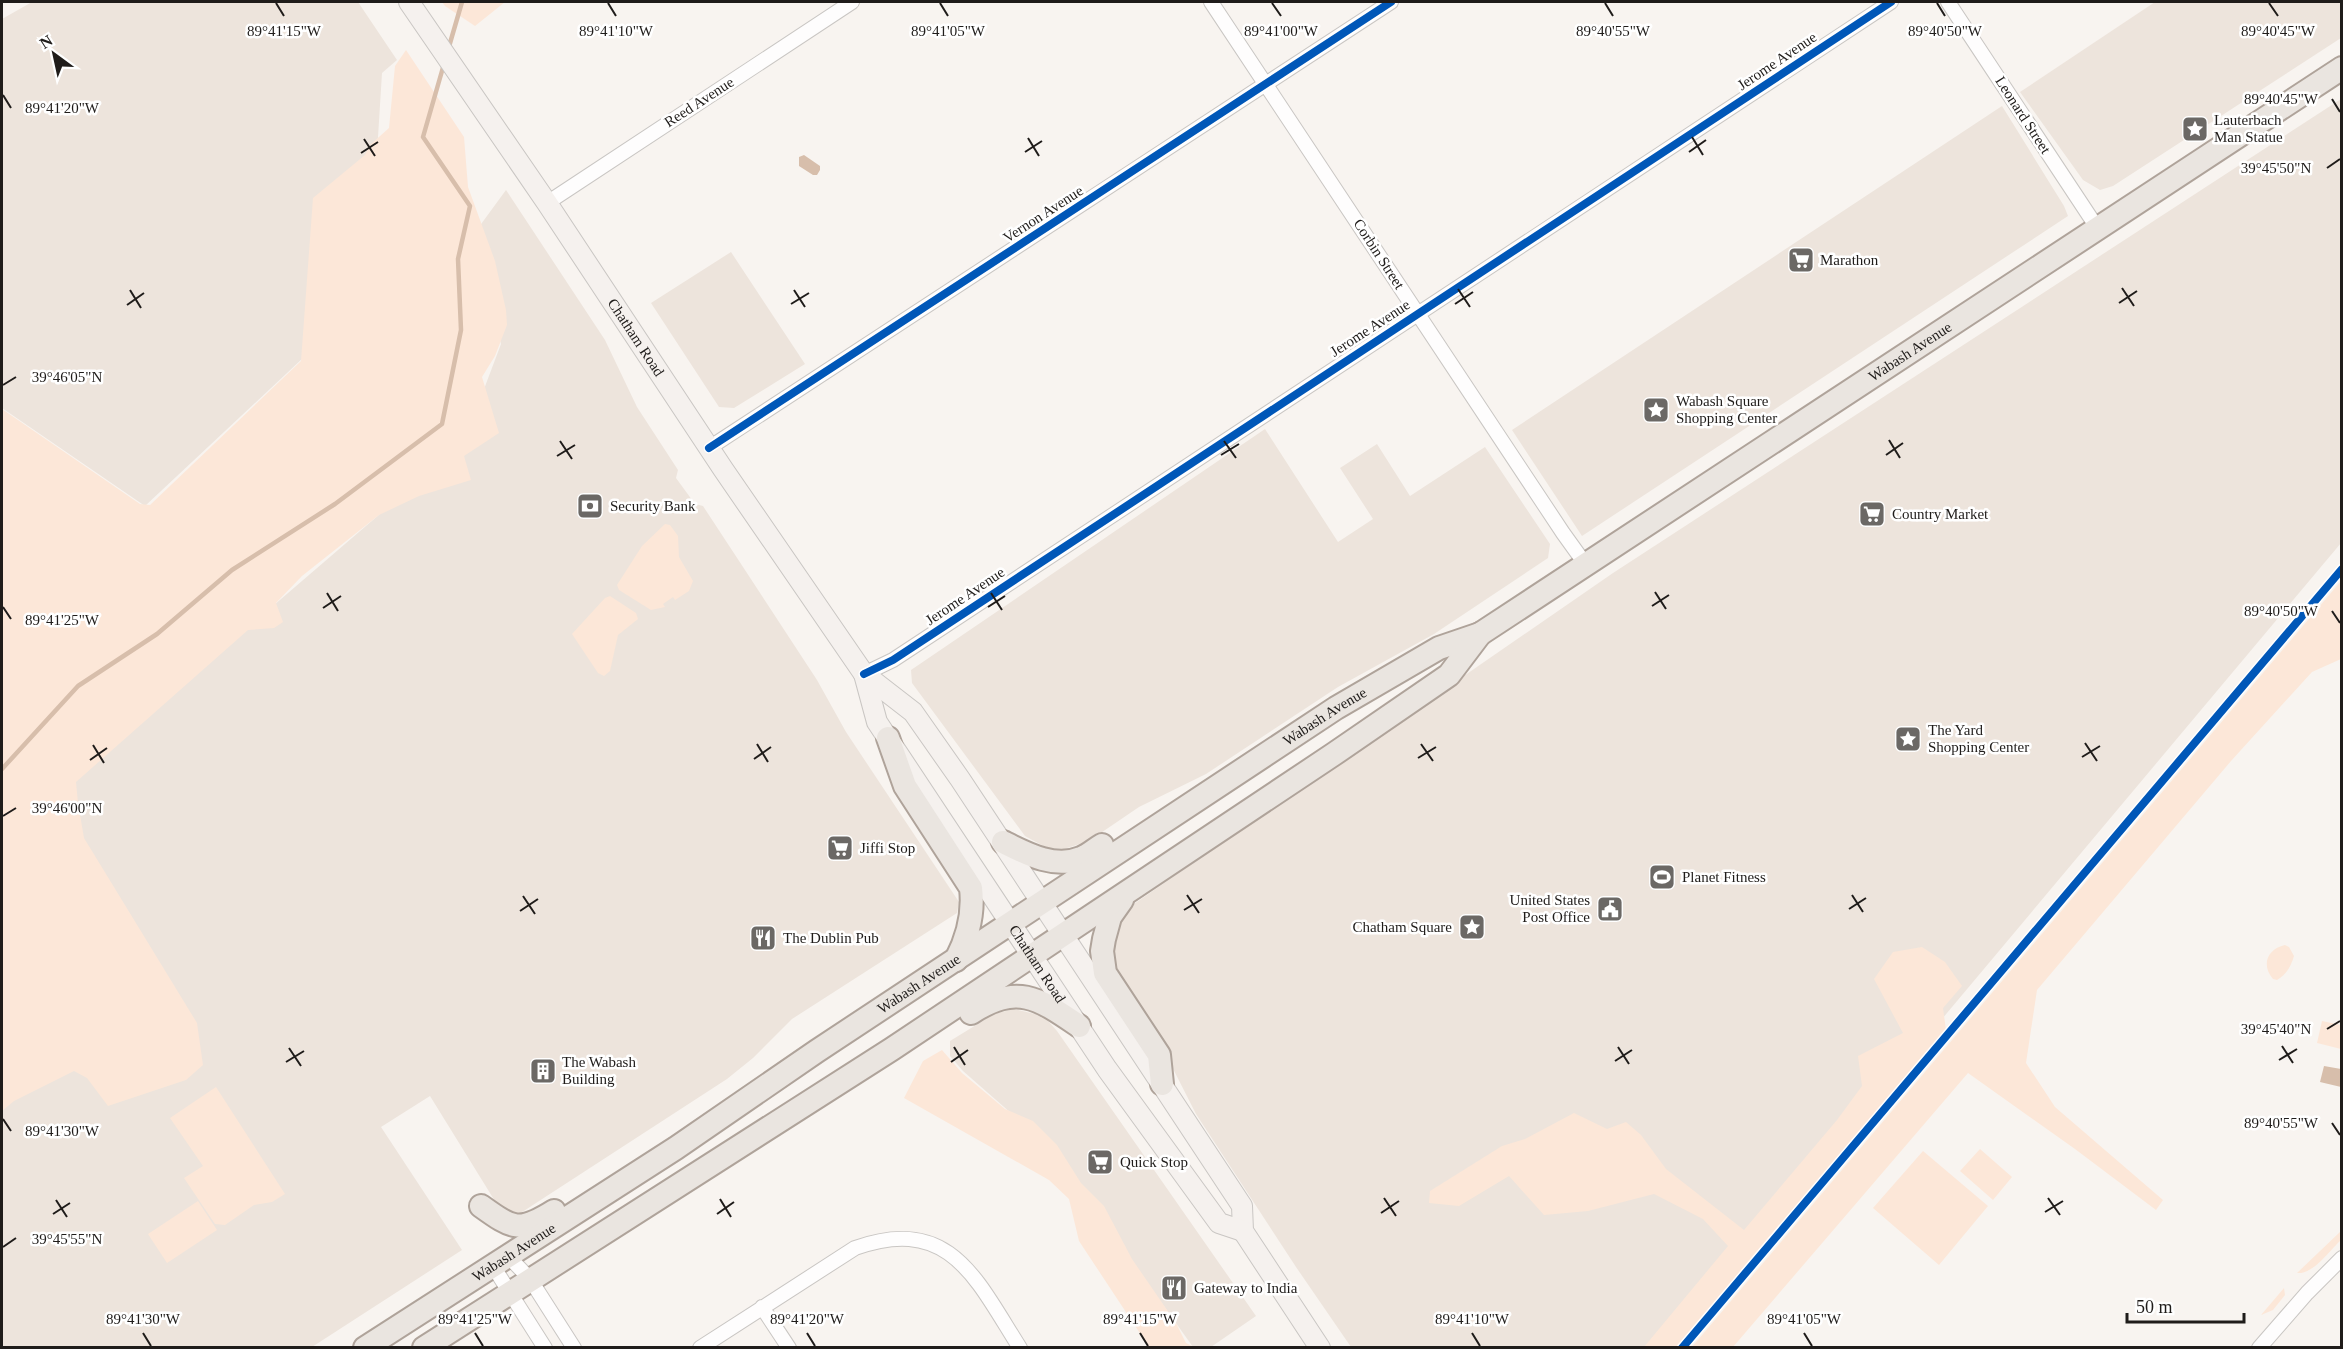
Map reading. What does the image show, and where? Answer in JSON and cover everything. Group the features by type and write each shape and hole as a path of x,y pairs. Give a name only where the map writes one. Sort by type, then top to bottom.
{"main road":[{"name":"Chatham Road","path":"409,2 864,674 913,712 1003,842 1242,1206 1242,1231 1320,1347"},
{"name":"Wabash Avenue","path":"365,1347 676,1148 1042,901 1336,708 1439,648 1480,634 2342,68"},
{"name":"Wabash Avenue","path":"424,1347 1034,956 1129,892 1449,675 1480,634"},
{"name":"Chatham Road","path":"864,674 877,722 1133,1106 1219,1223 1242,1231"},
{"path":"888,738 906,786 971,888 970,923 956,960"},
{"path":"1003,842 1048,861 1071,861 1082,858 1146,816 1175,813"},
{"path":"1129,892 1110,917 1102,951 1105,973 1159,1055 1162,1084"},
{"path":"744,1142 800,1124 997,998 1028,997 1053,1008 1079,1026"},
{"path":"482,1206 508,1223 532,1225 629,1162 676,1148"}],"street":[{"name":"Reed Avenue","path":"547,203 852,2"},
{"name":"Corbin Street","path":"1212,2 1586,565"},
{"name":"Vernon Avenue","path":"709,448 1391,2"},
{"name":"Jerome Avenue","path":"864,674 893,660 1417,312 1447,295 1891,2"},
{"name":"Leonard Street","path":"1948,2 2098,229"},
{"path":"700,1347 855,1248 878,1240 908,1238 926,1241 955,1256 980,1284 1020,1347"},
{"path":"2259,1347 2342,1258"},
{"path":"500,1261 530,1279 574,1347"},
{"path":"500,1261 509,1292 545,1347"},
{"path":"762,1307 789,1347"}],"shaded area":[{"path":"32,2 358,2 397,60 382,73 377,153 303,358 145,506 2,408 2,19"},
{"path":"442,2 505,2 475,26"},
{"path":"2155,2 2341,2 2341,38 2113,186 2100,190 2083,180 2020,92"},
{"path":"406,50 464,137 468,187 495,261 507,325 495,356 482,377 499,433 464,456 471,480 419,496 379,515 302,576 276,603 283,622 274,628 248,630 76,782 84,838 197,1023 203,1065 186,1080 108,1106 87,1078 74,1071 14,1101 2,1111 2,409 140,504 150,505 301,361 313,198 365,155 370,145 389,128 395,66"},
{"path":"2341,99 2341,543 1667,1347 1351,1347 1196,1114 1163,1049 1113,972 1113,934 1120,919 1131,906 1613,573"},
{"path":"2002,106 2068,216 1582,536 1512,430"},
{"path":"804,155 820,166 817,175 799,166 799,157"},
{"path":"506,190 605,340 637,407 678,470 676,478 695,504 703,506 817,680 846,732 959,902 957,913 792,1019 753,1058 727,1079 516,1216 498,1206 430,1096 381,1127 462,1250 312,1347 2,1348 2,1086 40,806 395,501 472,421 501,344 476,231"},
{"path":"731,252 805,364 734,408 719,407 651,303"},
{"path":"1265,429 1338,542 1373,519 1340,468 1377,444 1410,496 1485,447 1550,544 1548,558 1434,634 1338,687 1206,774 1139,807 1089,841 1064,849 1047,848 1025,836 912,683 911,670"},
{"path":"665,524 670,525 678,536 679,557 693,581 689,591 675,600 673,597 663,604 665,607 651,610 619,590 617,585 642,546"},
{"path":"2341,581 2341,659 2312,672 2231,761 2037,990 2026,1063 2055,1107 2163,1200 2156,1210 1968,1073 1733,1347 1692,1347"},
{"path":"610,596 636,613 638,619 618,635 610,671 604,676 598,673 572,634 605,598"},
{"path":"2285,945 2289,947 2294,956 2293,960 2283,975 2277,980 2273,979 2267,968 2268,958 2274,950"},
{"path":"1922,947 1945,962 1962,986 1943,1008 1946,1030 1678,1347 1644,1347 1728,1246 1703,1219 1654,1194 1588,1211 1544,1215 1509,1176 1459,1206 1429,1203 1430,1191 1502,1146 1525,1139 1574,1113 1607,1129 1626,1122 1641,1135 1666,1169 1744,1230 1837,1120 1862,1086 1858,1056 1903,1033 1874,979 1893,952"},
{"path":"1014,1009 1035,1014 1048,1021 1057,1031 1256,1316 1211,1347 1193,1347 1138,1270 1020,1121 963,1071 950,1056 950,1041 994,1014"},
{"path":"2322,1021 2341,1025 2341,1049 2317,1043"},
{"path":"942,1050 962,1073 1005,1109 1033,1121 1057,1145 1081,1183 1104,1206 1132,1259 1176,1323 1186,1343 1194,1347 1149,1347 1079,1241 1069,1199 1049,1180 904,1098 923,1061"},
{"path":"2324,1066 2341,1069 2341,1087 2320,1082"},
{"path":"216,1087 285,1194 272,1202 254,1205 225,1225 215,1224 184,1178 203,1166 170,1118"},
{"path":"1980,1149 2012,1177 1993,1200 1960,1171"},
{"path":"1923,1151 1988,1206 1939,1265 1873,1208"},
{"path":"198,1201 217,1230 167,1263 148,1234"},
{"path":"2341,1231 2341,1240 2321,1261 2303,1273 2297,1273"},
{"path":"2284,1288 2285,1295 2273,1310 2261,1315"}],"waterway":[{"path":"448,50 462,2"},
{"path":"2,769 78,686 157,634 232,570 335,504 442,424 461,330 458,259 470,206 423,137 444,64"}],"cycle path":[{"path":"709,448 1391,2"},
{"path":"864,674 893,660 1891,2"},
{"path":"1682,1348 2342,569"}],"place":[{"name":"Lauterbach Man Statue","path":"2195,129"},
{"name":"Marathon","path":"1801,260"},
{"name":"Wabash Square Shopping Center","path":"1656,410"},
{"name":"Security Bank","path":"590,506"},
{"name":"Country Market","path":"1872,514"},
{"name":"The Yard Shopping Center","path":"1908,739"},
{"name":"Jiffi Stop","path":"840,848"},
{"name":"Planet Fitness","path":"1662,877"},
{"name":"United States Post Office","path":"1610,909"},
{"name":"Chatham Square","path":"1472,927"},
{"name":"The Dublin Pub","path":"763,938"},
{"name":"The Wabash Building","path":"543,1071"},
{"name":"Quick Stop","path":"1100,1162"},
{"name":"Gateway to India","path":"1174,1288"}]}
